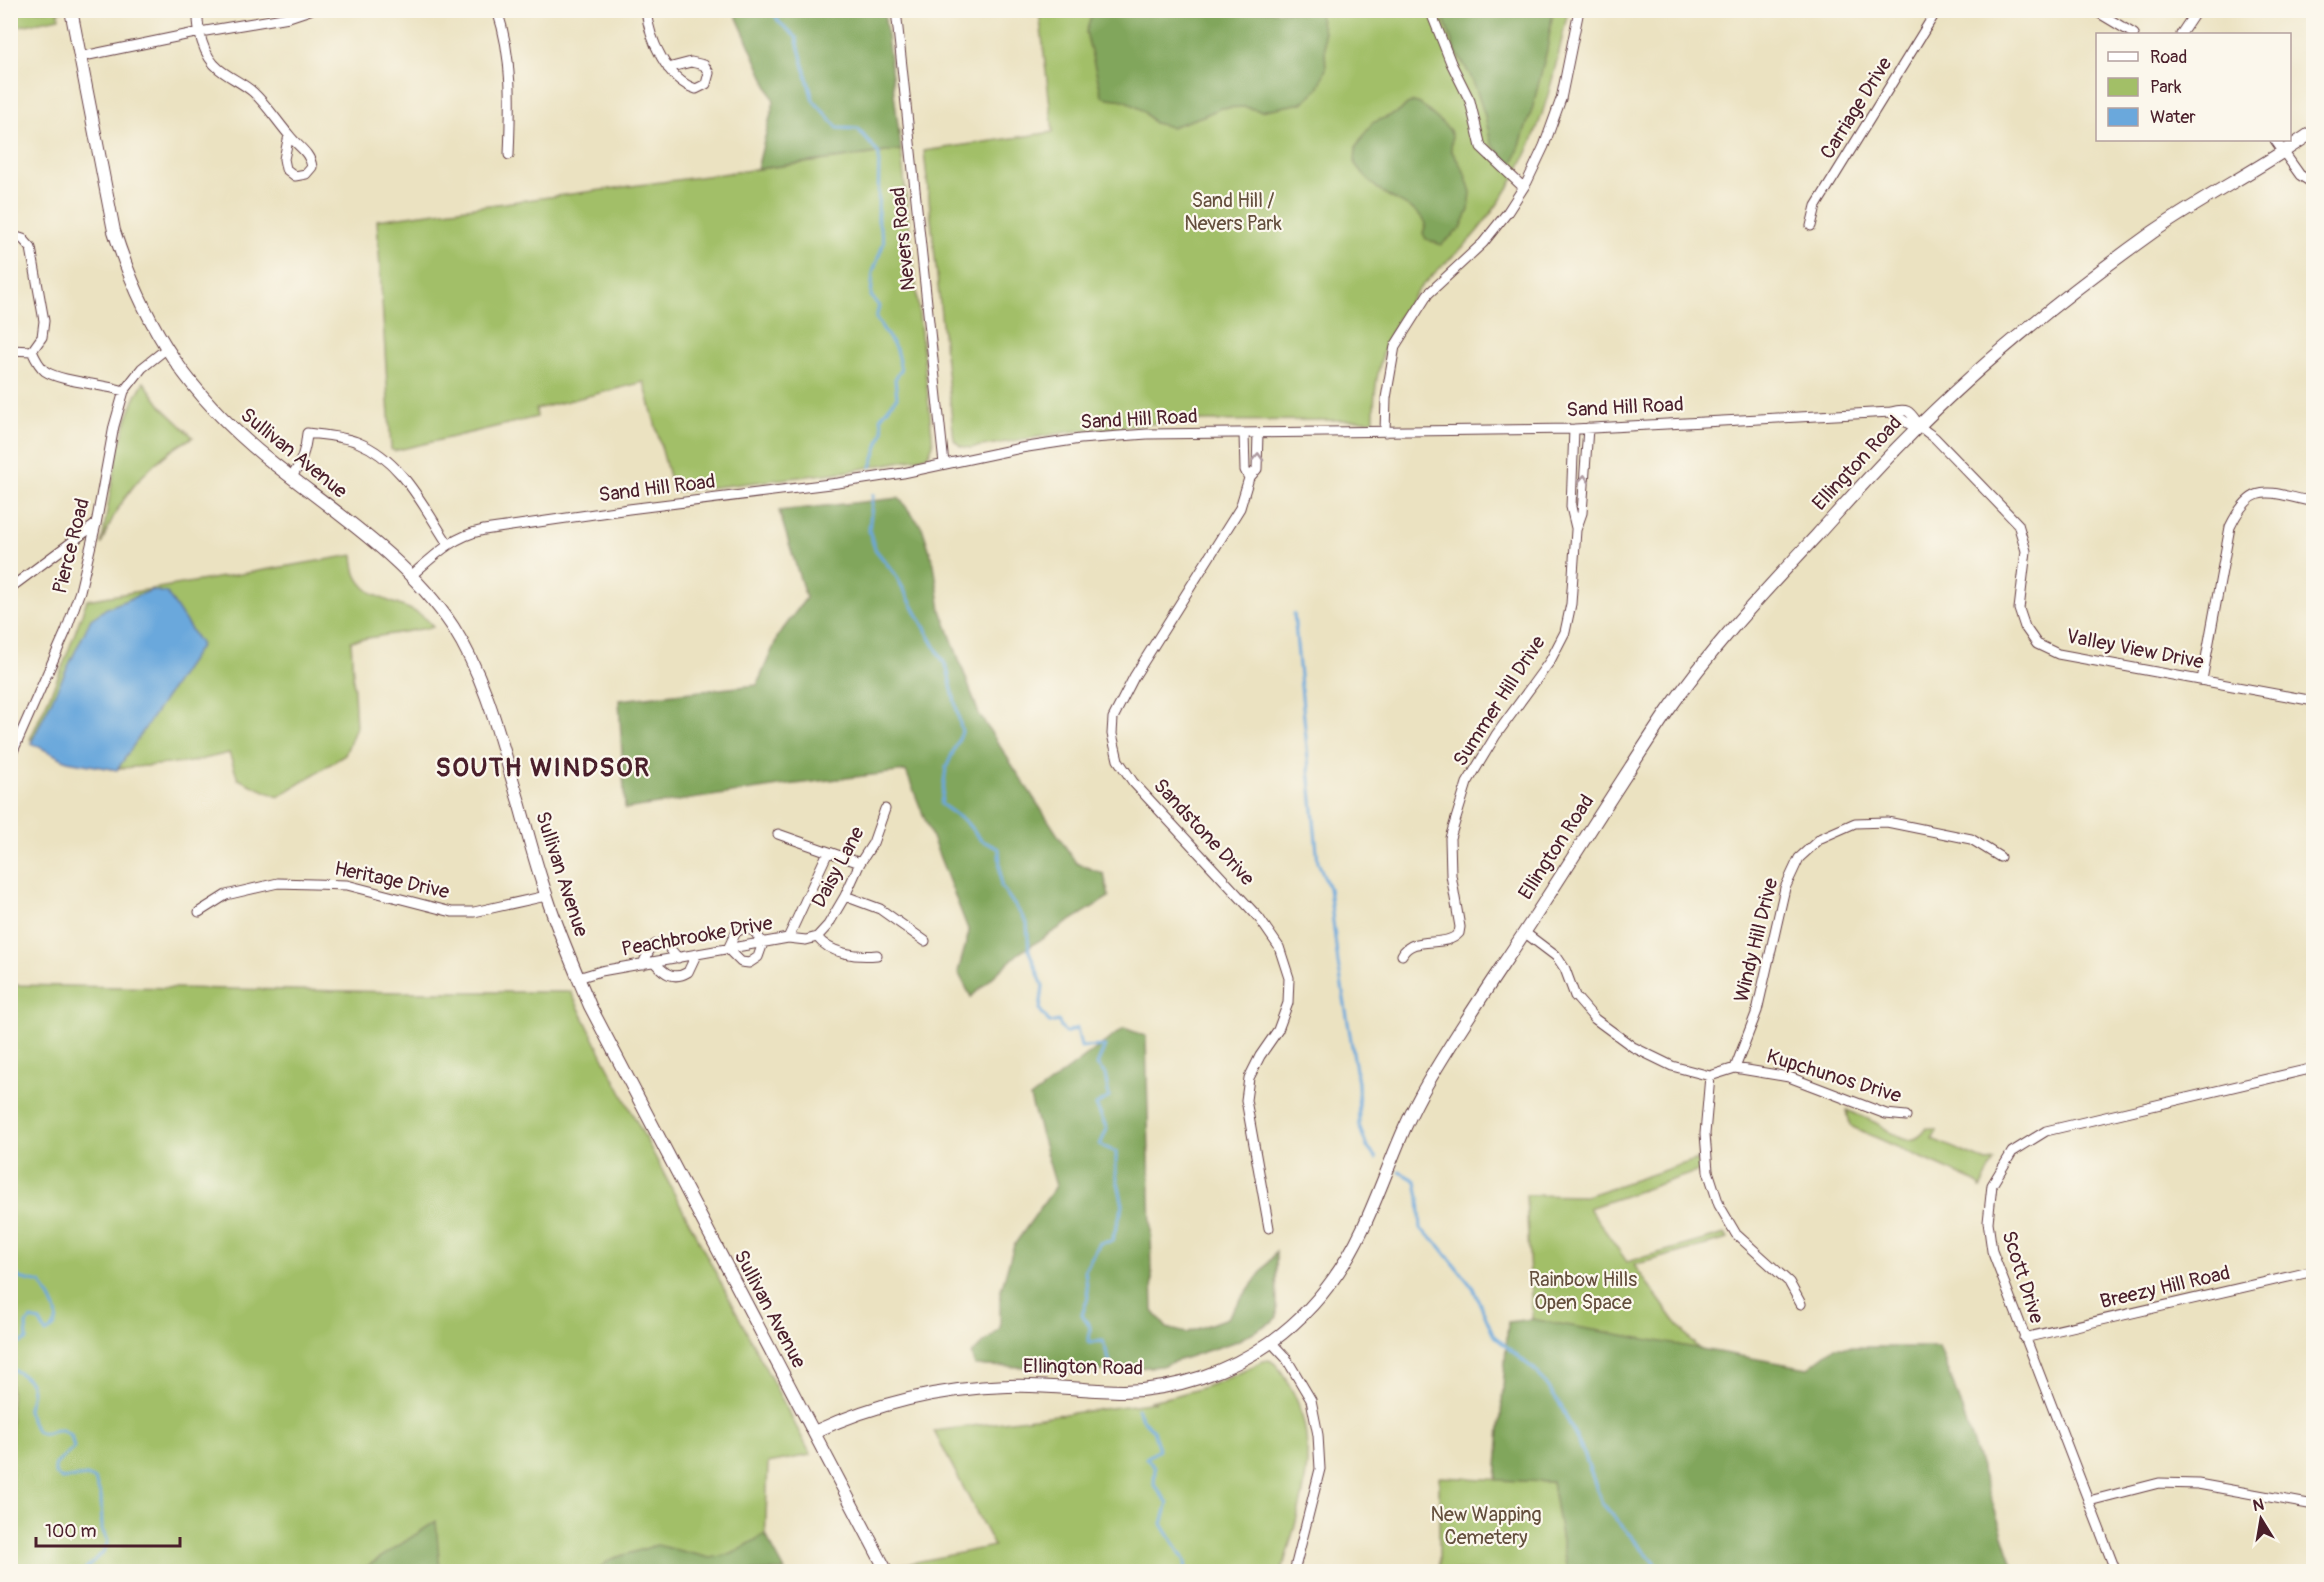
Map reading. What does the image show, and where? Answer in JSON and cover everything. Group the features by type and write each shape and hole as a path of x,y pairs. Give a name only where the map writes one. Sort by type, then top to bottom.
{"main road":[{"name":"Sullivan Avenue","path":"71,10 114,231 142,304 179,369 224,421 361,531 411,576 430,596 453,628 480,681 500,740 546,896 578,978 619,1065 887,1572"},
{"name":"Ellington Road","path":"814,1432 874,1409 946,1391 1015,1385 1126,1391 1183,1383 1233,1365 1271,1342 1316,1303 1363,1229 1389,1162 1422,1091 1695,674 1774,581 1920,425 2010,344 2086,282 2155,231 2284,153 2313,131"}],"street":[{"path":"198,10 200,32 209,58 217,68 252,91 289,135"},
{"path":"79,57 310,10"},
{"path":"497,10 509,63 511,97 509,155"},
{"path":"646,10 647,22 660,55 668,68"},
{"name":"Nevers Road","path":"896,10 944,464"},
{"path":"1430,10 1451,63 1470,101 1481,147 1523,187"},
{"path":"1385,432 1386,398 1395,346 1428,294 1483,243 1507,213 1523,187 1544,146 1561,99 1579,10"},
{"name":"Carriage Drive","path":"1811,226 1816,206 1937,10"},
{"path":"2094,10 2132,33"},
{"path":"2182,33 2198,10"},
{"path":"2276,141 2300,175 2313,184"},
{"path":"10,235 23,238 31,248 44,321 42,337 32,351"},
{"name":"Pierce Road","path":"10,758 66,631 80,591 96,524 114,426 124,391 142,368 166,349"},
{"path":"10,350 32,351"},
{"path":"32,351 44,370 56,376 124,391"},
{"name":"Sand Hill Road","path":"411,576 448,544 471,533 512,525 903,473 1080,439 1147,434 1574,429 1891,412 1909,424 1920,425"},
{"name":"Valley View Drive","path":"1920,425 2018,524 2026,551 2019,609 2025,627 2037,644 2058,654 2313,701"},
{"name":"Summer Hill Drive","path":"1402,955 1408,947 1414,944 1451,939 1459,933 1460,927 1449,860 1450,838 1471,776 1496,735 1550,661 1565,632 1571,604 1576,530 1582,513 1588,428"},
{"name":"Summer Hill Drive","path":"1574,429 1571,507 1576,530"},
{"path":"291,477 299,467 307,433 355,441 381,453 395,466 448,544"},
{"name":"Sandstone Drive","path":"1244,433 1245,470 1249,478"},
{"name":"Sandstone Drive","path":"1258,433 1257,469 1249,478 1240,508 1134,677 1113,718 1112,734 1118,760 1133,782 1259,918 1279,946 1289,978 1288,1003 1278,1030 1260,1056 1249,1078 1246,1100 1269,1228"},
{"path":"2202,680 2229,527 2238,508 2256,494 2269,493 2313,502"},
{"path":"10,588 96,524"},
{"name":"Daisy Lane","path":"817,938 828,925 873,843 885,809"},
{"name":"Windy Hill Drive","path":"1736,1068 1757,1011 1785,888 1799,858 1821,838 1855,823 1887,822 1971,839 2001,857"},
{"path":"778,834 860,863"},
{"name":"Peachbrooke Drive","path":"788,938 828,852"},
{"name":"Heritage Drive","path":"199,912 226,895 278,883 347,885 452,912 474,912 546,896"},
{"path":"845,896 879,909 925,941"},
{"path":"744,928 751,929 763,943 758,957 749,963 741,962 728,949 736,932 744,928"},
{"path":"1524,932 1557,957 1575,996 1595,1019 1633,1047 1672,1066 1710,1076 1705,1134 1708,1171 1719,1205 1736,1234 1789,1282 1801,1304"},
{"name":"Peachbrooke Drive","path":"578,978 788,938 806,940 817,938"},
{"path":"817,938 823,945 841,952 867,956 877,955"},
{"path":"643,964 651,946 658,943 666,944 678,958"},
{"path":"654,962 667,975 678,976 688,972 696,955"},
{"name":"Kupchunos Drive","path":"1710,1076 1736,1068 1789,1077 1886,1114 1906,1116"},
{"name":"Scott Drive","path":"2116,1572 1992,1251 1988,1222 1992,1185 2012,1152 2046,1131 2313,1068"},
{"name":"Breezy Hill Road","path":"2024,1338 2313,1271"},
{"path":"1271,1342 1286,1358 1311,1400 1318,1435 1320,1469 1294,1572"},
{"path":"2088,1501 2159,1483 2169,1483 2198,1484 2313,1505"}],"green space":[{"path":"11,10 62,11 58,11 59,18 11,28"},
{"path":"734,11 884,11 901,150 757,169 774,101"},
{"name":"Sand Hill / Nevers Park","path":"1039,11 1568,11 1546,102 1530,145 1490,215 1468,242 1419,289 1398,318 1379,367 1374,420 1179,421 1069,432 970,448 960,446 954,440 924,151 1053,132"},
{"path":"1091,11 1318,11 1324,32 1326,69 1318,89 1302,103 1261,111 1245,107 1221,108 1171,127 1154,123 1142,110 1124,100 1102,96 1086,32"},
{"path":"1441,11 1553,11 1547,50 1532,110 1514,162 1508,162 1491,143 1476,89 1455,50"},
{"path":"1414,102 1420,104 1449,129 1452,136 1451,150 1464,171 1471,192 1469,210 1461,228 1441,245 1426,239 1423,233 1426,224 1419,214 1378,189 1355,164 1356,147 1372,123 1399,112 1407,104"},
{"path":"901,150 933,444 929,454 924,457 850,471 673,492 644,382 536,409 537,417 394,451 391,449 377,220"},
{"path":"144,382 162,407 193,437 162,457 137,482 116,512 101,545 121,439 127,418"},
{"path":"899,498 922,527 934,564 941,610 979,714 1076,863 1104,874 1109,897 1019,953 971,997 958,972 969,932 906,771 779,786 625,809 619,700 757,685 778,636 806,598 779,511"},
{"path":"353,555 357,576 365,587 374,594 417,612 433,627 351,641 356,727 345,755 278,797 238,779 229,753 191,762 112,769 30,739 62,668 87,600"},
{"path":"11,985 401,992 571,992 811,1455 768,1463 764,1571 11,1572"},
{"path":"1124,1028 1146,1036 1153,1311 1167,1328 1186,1333 1227,1318 1276,1252 1277,1317 1237,1341 1161,1366 1077,1373 1032,1367 975,1366 971,1354 1000,1329 1000,1293 1014,1245 1056,1186 1030,1098"},
{"path":"1847,1110 1907,1140 1920,1136 1927,1128 1937,1130 1932,1139 1987,1162 1994,1161 1980,1189 1976,1182 1850,1126"},
{"name":"Rainbow Hills Open Space","path":"1698,1159 1699,1171 1589,1208 1627,1262 1725,1234 1728,1239 1634,1265 1674,1320 1713,1366 1533,1337 1526,1195 1586,1196"},
{"path":"1532,1319 1808,1368 1835,1347 1939,1347 2015,1571 1567,1571 1552,1482 1496,1480 1508,1322"},
{"path":"1269,1360 1279,1368 1291,1388 1301,1411 1306,1434 1305,1480 1282,1571 904,1571 901,1565 994,1546 934,1431 1156,1402 1149,1401 1208,1386"},
{"name":"New Wapping Cemetery","path":"1439,1477 1552,1482 1567,1571 1439,1571"},
{"path":"436,1521 440,1571 360,1571"},
{"path":"765,1534 785,1571 595,1571 611,1559 657,1545 710,1558 732,1554"}],"water":[{"path":"152,590 167,593 201,645 117,770 67,761 31,743 91,619 107,608"}],"waterway":[{"path":"772,10 779,22 796,37 813,100 838,128 858,129 879,154 878,220 884,242 873,272 871,296 879,306 876,318 896,349 901,370 895,379 897,397 881,417 883,431 871,467"},
{"path":"873,495 869,530 875,549 895,574 947,668 962,732 946,768 941,804 966,822 981,840 999,849 1001,886 1027,923 1029,951 1043,986 1040,1010 1050,1023 1058,1021 1065,1033 1077,1028 1081,1047 1105,1046 1097,1065 1105,1074 1109,1097 1096,1105 1107,1129 1100,1145 1116,1152 1116,1174 1123,1205 1112,1241 1100,1243 1085,1270 1088,1297 1082,1315 1090,1327 1089,1342 1103,1341 1112,1369"},
{"path":"1294,614 1318,862 1329,888 1338,963 1358,1082 1359,1125 1367,1147 1376,1158"},
{"path":"1400,1172 1416,1181 1421,1229 1439,1245 1473,1288 1494,1336 1537,1372 1561,1406 1585,1456 1602,1503 1662,1572"},
{"path":"10,1260 19,1278 41,1283 57,1316 53,1328 46,1333 40,1321 31,1319 26,1324 27,1340 10,1347"},
{"path":"10,1368 24,1377 31,1385 27,1411 36,1431 45,1434 60,1429 71,1435 74,1448 55,1465 55,1473 61,1479 87,1476 95,1480 101,1497 102,1530 108,1541 104,1551 82,1572"},
{"path":"1137,1409 1142,1419 1153,1430 1159,1450 1146,1458 1155,1468 1154,1485 1168,1503 1162,1524 1185,1561 1186,1572"}],"district":[{"name":"SOUTH WINDSOR","path":"543,768"}]}
